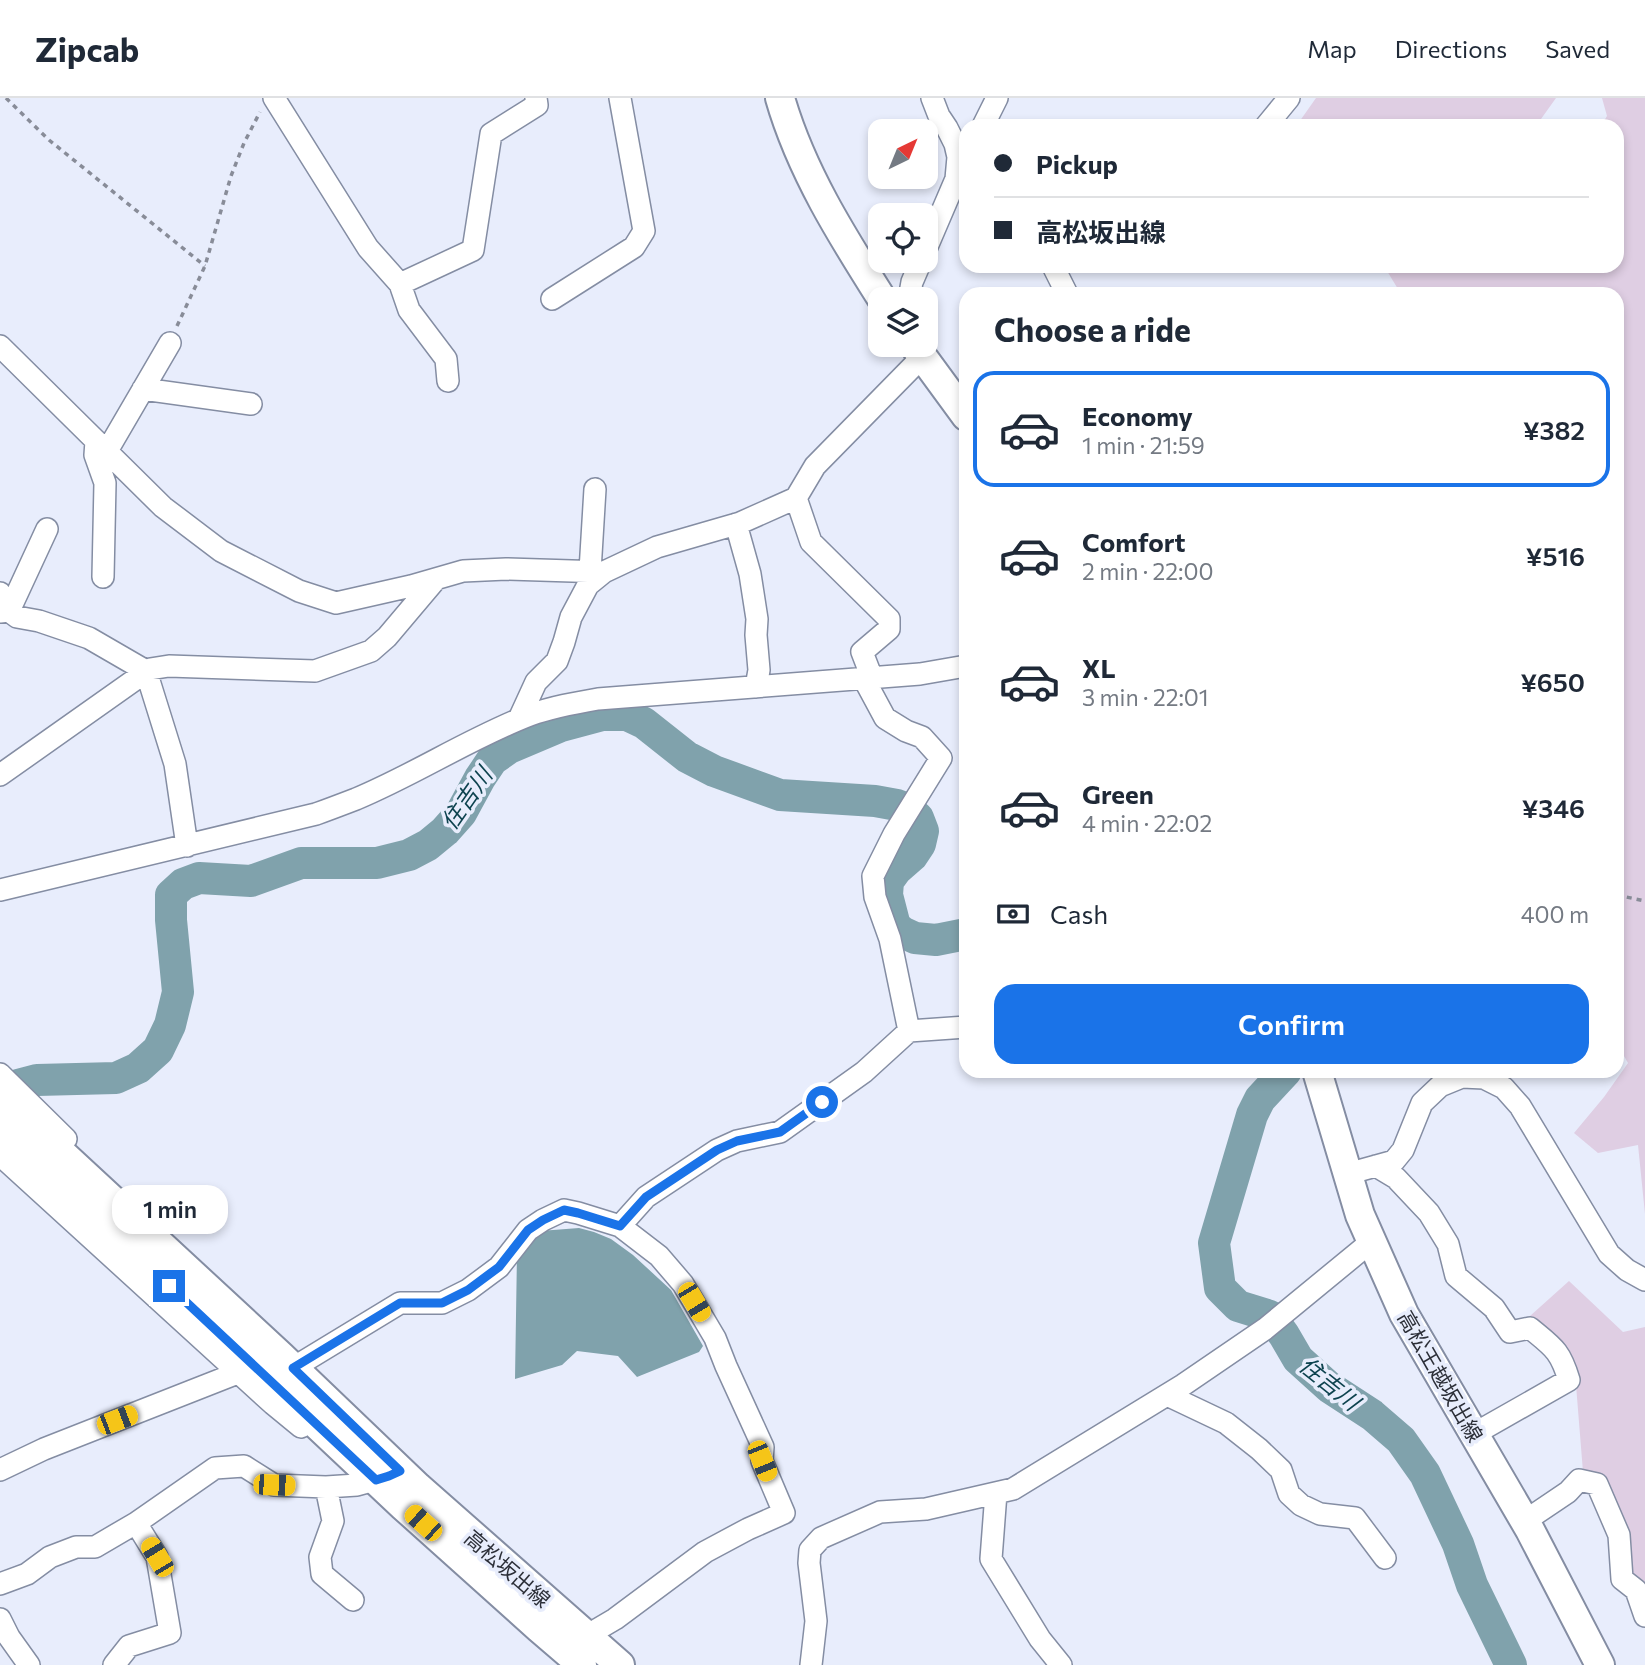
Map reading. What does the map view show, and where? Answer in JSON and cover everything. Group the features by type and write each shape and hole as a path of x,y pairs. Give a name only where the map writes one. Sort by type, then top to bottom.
{"main road":[{"path":"780,98 789,127 831,219 874,287"},
{"path":"922,357 959,407"},
{"name":"高松王越坂出線","path":"1319,1078 1360,1215 1405,1314 1525,1521 1600,1665"},
{"name":"高松坂出線","path":"0,1096 38,1147 330,1437 388,1476"},
{"name":"高松坂出線","path":"0,1127 38,1147 287,1362 388,1476 574,1656 620,1665"}],"street":[{"path":"400,284 473,250 491,134 537,105 537,98"},
{"path":"552,299 634,247 644,231 620,98"},
{"path":"932,98 939,116 959,149"},
{"path":"986,119 997,98"},
{"path":"1272,119 1289,98"},
{"path":"268,104 368,248 400,284 409,310 446,359 448,381"},
{"path":"938,221 956,179 959,156"},
{"path":"103,577 105,483 95,455 143,389 170,343"},
{"path":"0,346 163,507 220,551 299,591 336,603 463,571 506,569 597,572 657,547 736,524 796,498 815,466 913,357"},
{"path":"143,389 251,404"},
{"path":"519,719 536,682 557,661 571,617 597,572 595,489"},
{"path":"796,498 811,542 889,619 889,629 862,652 868,678 885,719 922,737 941,758 894,834 873,876 875,897 890,939 909,1031"},
{"path":"736,524 750,574 757,619 759,670 756,687"},
{"path":"47,529 3,605 17,617 39,621 89,638 146,671 175,764 187,846"},
{"path":"0,775 150,669 169,666 315,671 371,651 387,637 436,579"},
{"path":"0,891 316,814 348,802 519,719 564,705 598,699 920,674 959,667"},
{"path":"620,1226 646,1197 717,1150 737,1141 780,1132 864,1072 909,1031 959,1027"},
{"path":"0,1074 268,1337 287,1362 400,1303 442,1303 468,1290 499,1267 528,1230 564,1210 620,1226 659,1256 684,1284 715,1338 763,1447 762,1461 783,1513 705,1552 615,1619 597,1629 574,1656"},
{"path":"1347,1174 1394,1161 1403,1150 1422,1102 1440,1086 1460,1078"},
{"path":"1484,1078 1504,1088 1520,1106 1609,1254 1645,1280"},
{"path":"0,1155 273,1404 300,1426 330,1437"},
{"path":"1376,1166 1396,1178 1429,1213 1448,1244 1456,1276 1494,1308 1510,1332 1530,1328 1554,1348 1563,1362 1569,1380 1474,1434"},
{"path":"811,1665 816,1621 810,1550 821,1538 880,1512 926,1509 1013,1489 1167,1395 1265,1329 1371,1241"},
{"path":"0,1470 44,1449 240,1372"},
{"path":"1167,1395 1226,1423 1259,1449 1281,1470 1289,1494 1301,1505 1320,1514 1355,1518 1385,1558"},
{"path":"0,1584 27,1574 50,1557 76,1547 95,1547 136,1523 215,1468 244,1466 274,1485 357,1485 388,1476"},
{"path":"1525,1521 1568,1492 1580,1480 1597,1484 1619,1535 1622,1579 1636,1590 1645,1616"},
{"path":"326,1487 334,1521 320,1557 321,1574 353,1600"},
{"path":"996,1493 991,1559 1040,1639 1061,1665"},
{"path":"114,1665 130,1646 170,1633 157,1557 136,1523"},
{"path":"0,1619 29,1665"}],"path":[{"path":"6,98 49,140 205,266"},
{"path":"170,343 205,266 231,176 244,143 268,104"},
{"path":"1624,896 1645,901"}],"shaded area":[{"path":"1316,98 1556,98 1541,119 1301,119"},
{"path":"1602,98 1645,98 1645,1214 1638,1145 1598,1153 1574,1133 1617,1078 1624,1078 1624,1069 1628,1063 1624,1056 1624,287 1397,287 1388,273 1624,273 1624,119 1605,119 1607,116"},
{"path":"1569,1281 1623,1332 1645,1327 1645,1595 1626,1577 1583,1472 1576,1385 1560,1346 1530,1316"}],"water":[{"path":"579,1228 611,1239 671,1290 703,1346 699,1352 637,1377 618,1356 577,1351 562,1365 515,1379 517,1253 540,1231"}],"waterway":[{"name":"住吉川","path":"0,1100 18,1085 37,1080 116,1078 138,1068 158,1050 170,1025 178,992 171,895 183,884 199,878 251,881 301,863 377,863 409,855 428,845 461,813 492,760 509,748 561,726 602,715 627,715 644,723 687,757 714,771 780,795 875,801 908,809 918,818 923,831 920,844 912,856 888,881 887,895 895,926 915,938 936,940 959,935"},
{"name":"住吉川","path":"1280,1078 1260,1099 1252,1115 1214,1243 1220,1288 1238,1306 1270,1316 1298,1359 1329,1387 1372,1415 1401,1440 1425,1474 1458,1544 1472,1585 1511,1665"}],"route":[{"path":"169,1286 376,1480 400,1471 293,1368 400,1303 442,1303 468,1290 499,1267 528,1230 564,1210 620,1226 646,1197 717,1150 737,1141 780,1132 822,1102"}]}
